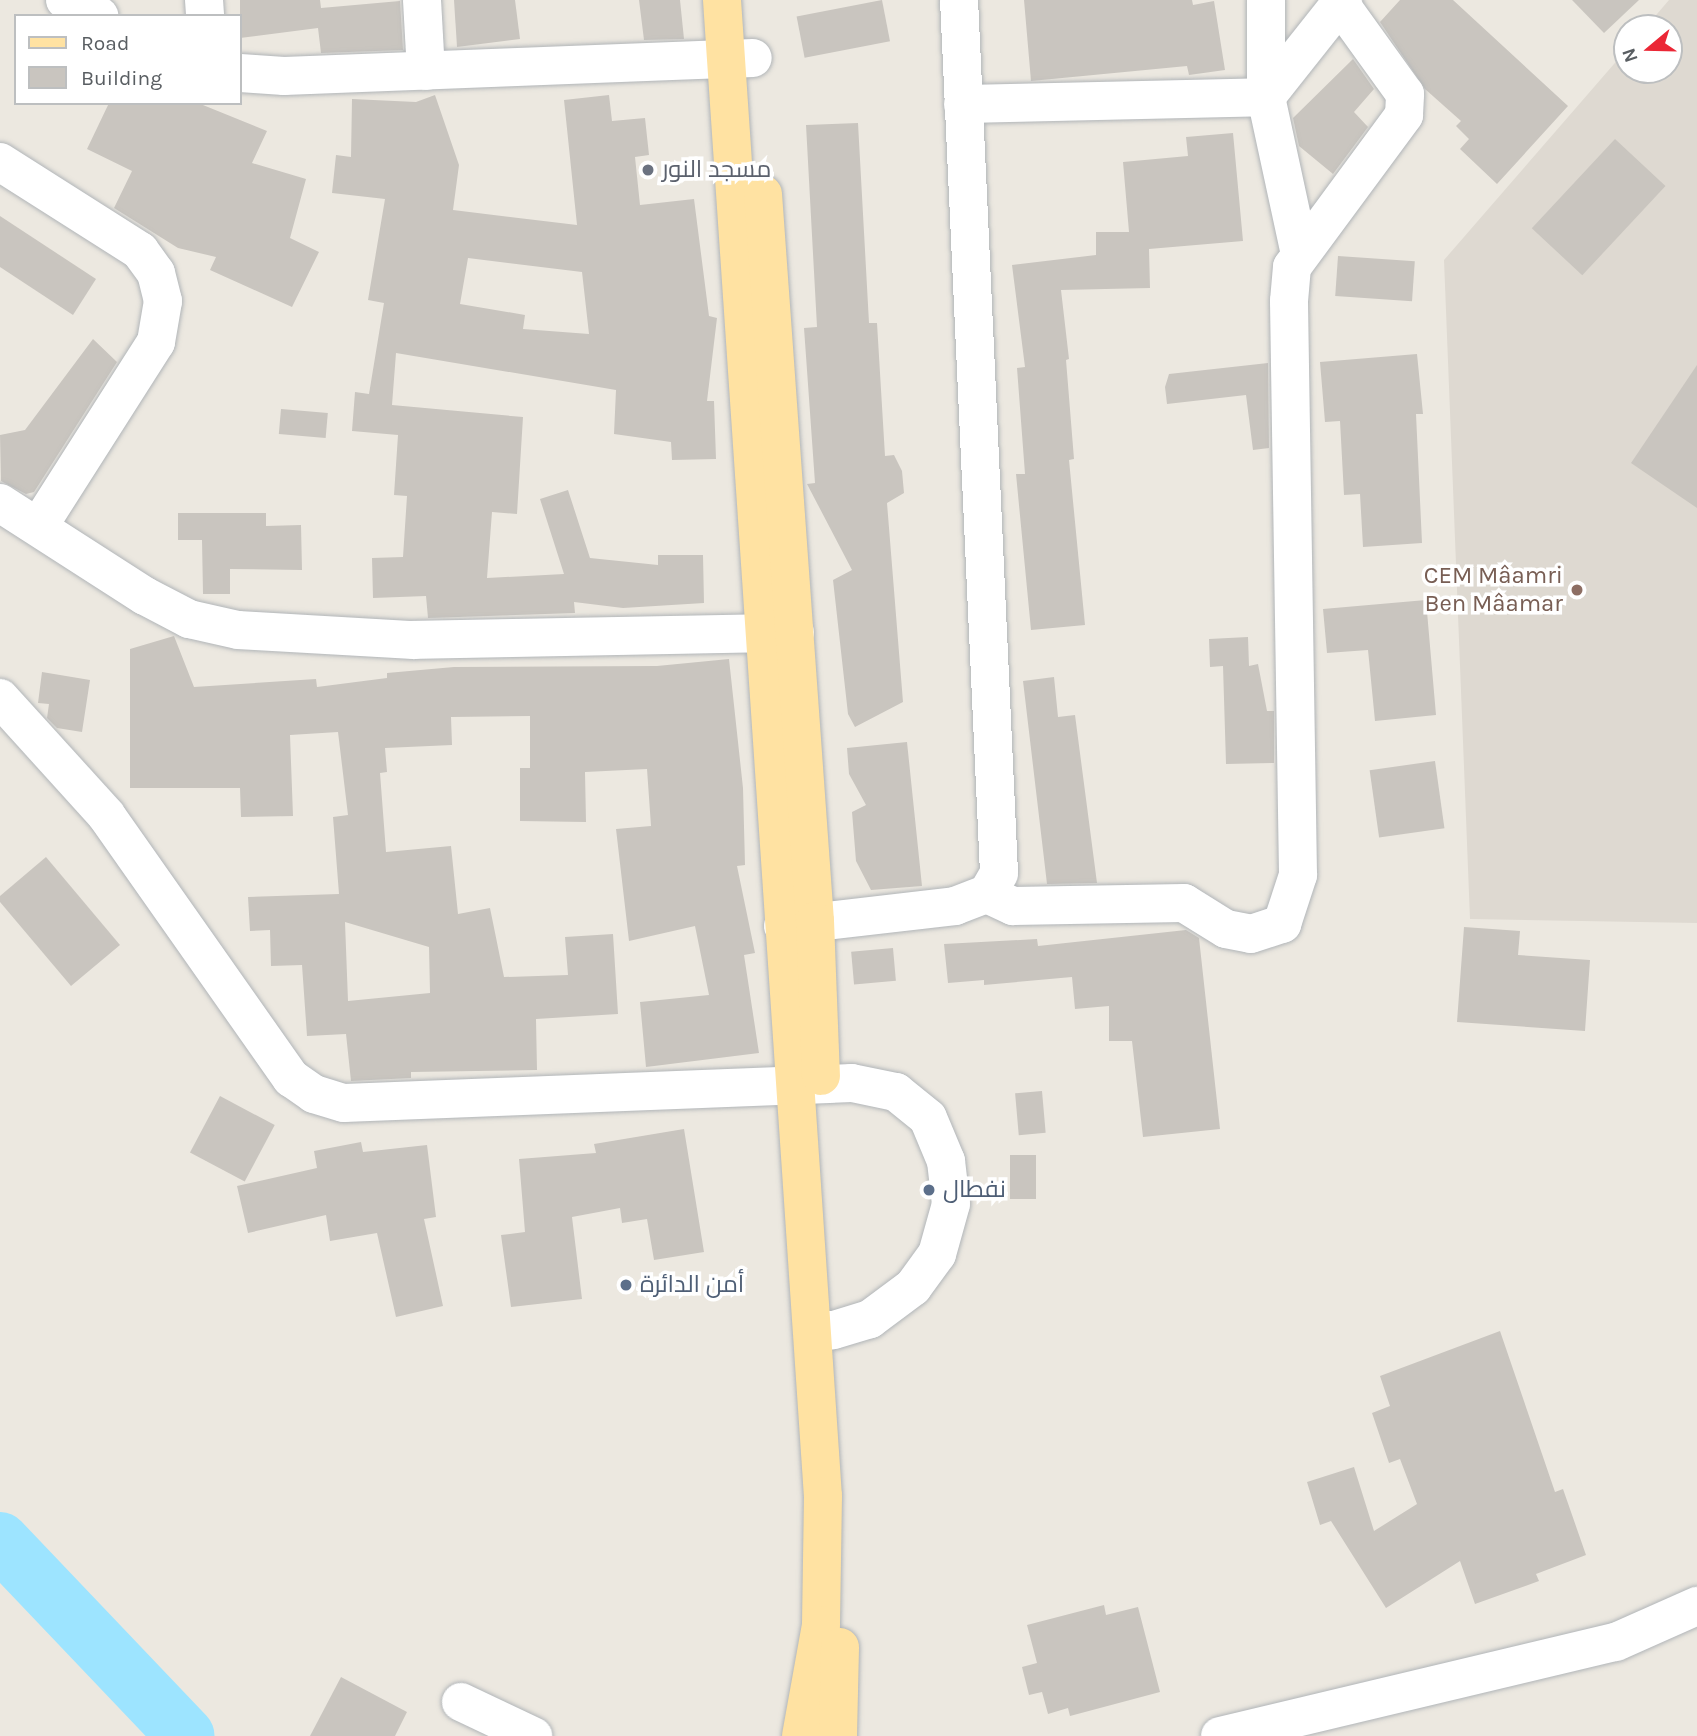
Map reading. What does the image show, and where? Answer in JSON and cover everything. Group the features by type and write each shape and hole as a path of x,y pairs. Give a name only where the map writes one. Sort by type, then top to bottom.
{"main road":[{"path":"722,0 740,58"},
{"path":"749,0 740,58 809,1086 823,1330 838,1736"},
{"path":"801,1736 818,1661 831,1577"}],"street":[{"path":"65,0 95,14"},
{"path":"422,0 426,71"},
{"path":"799,924 955,906 987,894 999,873 960,0"},
{"path":"1266,0 1266,97 1300,254"},
{"path":"987,894 1013,906 1184,903 1226,929 1251,934 1282,924 1297,875 1289,300 1293,267 1404,115 1405,94 1341,2 1266,97"},
{"path":"242,73 284,76 740,58"},
{"path":"963,104 1266,97"},
{"path":"0,162 140,251 156,273 163,300 156,342 38,527"},
{"path":"0,503 190,619 238,630 414,640 780,634"},
{"path":"0,698 106,816 291,1078 314,1094 344,1103 852,1083 896,1092 928,1118 946,1161 951,1204 937,1254 913,1287 870,1319 823,1330"},
{"path":"1220,1736 1616,1642 1697,1606"},
{"path":"461,1702 533,1736"}],"shaded area":[{"name":"CEM Mâamri Ben Mâamar","path":"1669,0 1697,0 1697,923 1470,919 1444,260 1613,65 1613,84 1683,84 1683,14 1657,14"}],"building":[{"path":"240,0 320,0 321,8 400,1 403,50 321,53 318,28 242,38"},
{"path":"454,0 515,0 520,39 457,47"},
{"path":"639,0 680,0 684,39 644,40"},
{"path":"882,0 890,41 805,58 797,17"},
{"path":"1024,0 1192,0 1193,5 1214,1 1225,70 1189,75 1187,66 1031,81"},
{"path":"1400,0 1453,0 1568,106 1497,184 1460,149 1469,139 1456,126 1461,121 1425,89 1380,22"},
{"path":"1572,0 1639,0 1624,14 1613,14 1613,25 1604,33"},
{"path":"1353,59 1374,89 1354,112 1368,127 1333,174 1299,146 1293,118"},
{"path":"435,95 459,165 453,210 577,225 564,100 609,95 612,121 645,118 649,155 635,157 640,205 694,199 709,316 717,318 707,401 714,401 716,459 672,460 671,442 614,434 616,390 396,353 392,405 523,417 517,514 492,512 487,578 564,574 540,499 568,490 590,558 658,565 658,555 703,555 704,603 623,608 574,602 575,613 428,618 426,596 373,598 372,558 403,557 407,496 394,495 398,435 352,431 355,392 369,394 384,303 368,300 385,199 332,193 336,155 351,157 352,99 416,102","holes":["468,258 582,272 589,334 523,329 525,315 460,304"]},
{"path":"108,105 203,105 267,131 252,163 306,179 290,238 319,252 292,307 210,270 216,257 178,248 114,208 132,171 87,149"},
{"path":"858,123 869,323 877,323 885,456 894,455 902,471 904,493 887,503 903,702 855,727 848,714 833,580 852,570 807,484 815,483 804,328 817,327 806,125"},
{"path":"1233,133 1243,241 1149,249 1150,288 1061,290 1069,359 1066,360 1074,459 1069,460 1085,625 1031,630 1016,474 1025,474 1017,368 1025,367 1012,265 1096,255 1096,232 1129,232 1123,162 1188,156 1186,137"},
{"path":"1615,139 1665,186 1582,275 1532,228"},
{"path":"0,216 96,279 73,315 0,267"},
{"path":"1338,256 1415,261 1412,301 1335,296"},
{"path":"93,339 117,362 34,492 26,494 1,481 0,435 25,430"},
{"path":"1417,354 1423,414 1416,414 1422,543 1363,547 1360,494 1344,495 1340,421 1325,422 1320,362"},
{"path":"1268,363 1269,448 1253,450 1246,395 1167,404 1165,387 1169,374"},
{"path":"1697,365 1697,508 1631,463"},
{"path":"281,409 328,413 326,438 279,434"},
{"path":"178,513 266,513 266,526 301,525 302,570 230,569 230,594 203,594 202,540 178,540"},
{"path":"1426,600 1436,715 1375,721 1368,650 1327,653 1323,609"},
{"path":"174,636 194,687 316,679 317,687 387,678 387,673 454,667 657,666 729,659 743,788 745,865 737,866 755,953 744,955 759,1053 646,1067 640,1002 709,995 695,926 629,941 616,829 651,826 647,769 585,772 586,822 520,821 520,768 530,768 530,716 451,717 452,745 385,748 387,772 380,773 386,852 451,846 458,914 490,908 504,977 568,975 565,937 613,934 618,1014 536,1019 537,1070 411,1072 411,1078 351,1081 346,1034 307,1036 302,965 271,966 270,930 250,931 248,897 339,894 333,817 348,815 338,732 290,735 293,816 241,817 240,788 130,788 130,649","holes":["345,922 429,947 430,993 348,1001"]},
{"path":"1248,637 1249,666 1258,664 1267,711 1274,711 1274,763 1226,764 1223,666 1210,667 1209,639"},
{"path":"42,672 90,680 82,732 57,728 47,718 49,704 38,703"},
{"path":"1054,677 1058,717 1075,715 1097,883 1047,884 1023,681"},
{"path":"907,742 922,886 871,890 856,861 852,812 866,805 849,774 847,748"},
{"path":"1435,761 1444,828 1379,838 1370,770"},
{"path":"46,857 120,945 71,986 0,902 0,896"},
{"path":"1464,927 1520,931 1518,955 1590,960 1585,1031 1457,1022"},
{"path":"1186,930 1199,938 1220,1129 1143,1137 1132,1041 1109,1041 1109,1006 1075,1009 1072,977 984,985 984,980 948,983 944,944 1037,939 1038,946"},
{"path":"893,948 896,981 854,985 851,952"},
{"path":"1042,1091 1046,1133 1019,1135 1015,1093"},
{"path":"220,1096 275,1125 245,1182 190,1153"},
{"path":"684,1129 704,1252 654,1260 647,1219 622,1223 620,1208 572,1217 582,1299 511,1307 501,1235 525,1232 519,1159 596,1153 594,1144"},
{"path":"361,1142 363,1152 427,1145 436,1217 424,1219 443,1306 396,1317 377,1233 330,1241 326,1215 248,1233 237,1186 317,1168 314,1151"},
{"path":"1010,1155 1036,1155 1036,1199 1010,1199"},
{"path":"1500,1331 1555,1492 1563,1489 1586,1555 1536,1574 1539,1581 1475,1604 1460,1561 1386,1608 1331,1521 1320,1525 1307,1482 1354,1467 1374,1531 1417,1504 1400,1459 1389,1463 1372,1413 1390,1406 1380,1376"},
{"path":"1104,1605 1106,1615 1138,1607 1160,1692 1070,1716 1068,1708 1048,1714 1042,1692 1029,1695 1022,1667 1037,1663 1027,1625"},
{"path":"341,1677 407,1712 395,1736 310,1736"}],"waterway":[{"path":"0,1541 186,1736"}],"place":[{"name":"مسجد النور","path":"648,170"},
{"name":"CEM Mâamri Ben Mâamar","path":"1577,590"},
{"name":"نفطال","path":"929,1190"},
{"name":"أمن الدائرة","path":"626,1285"}]}
